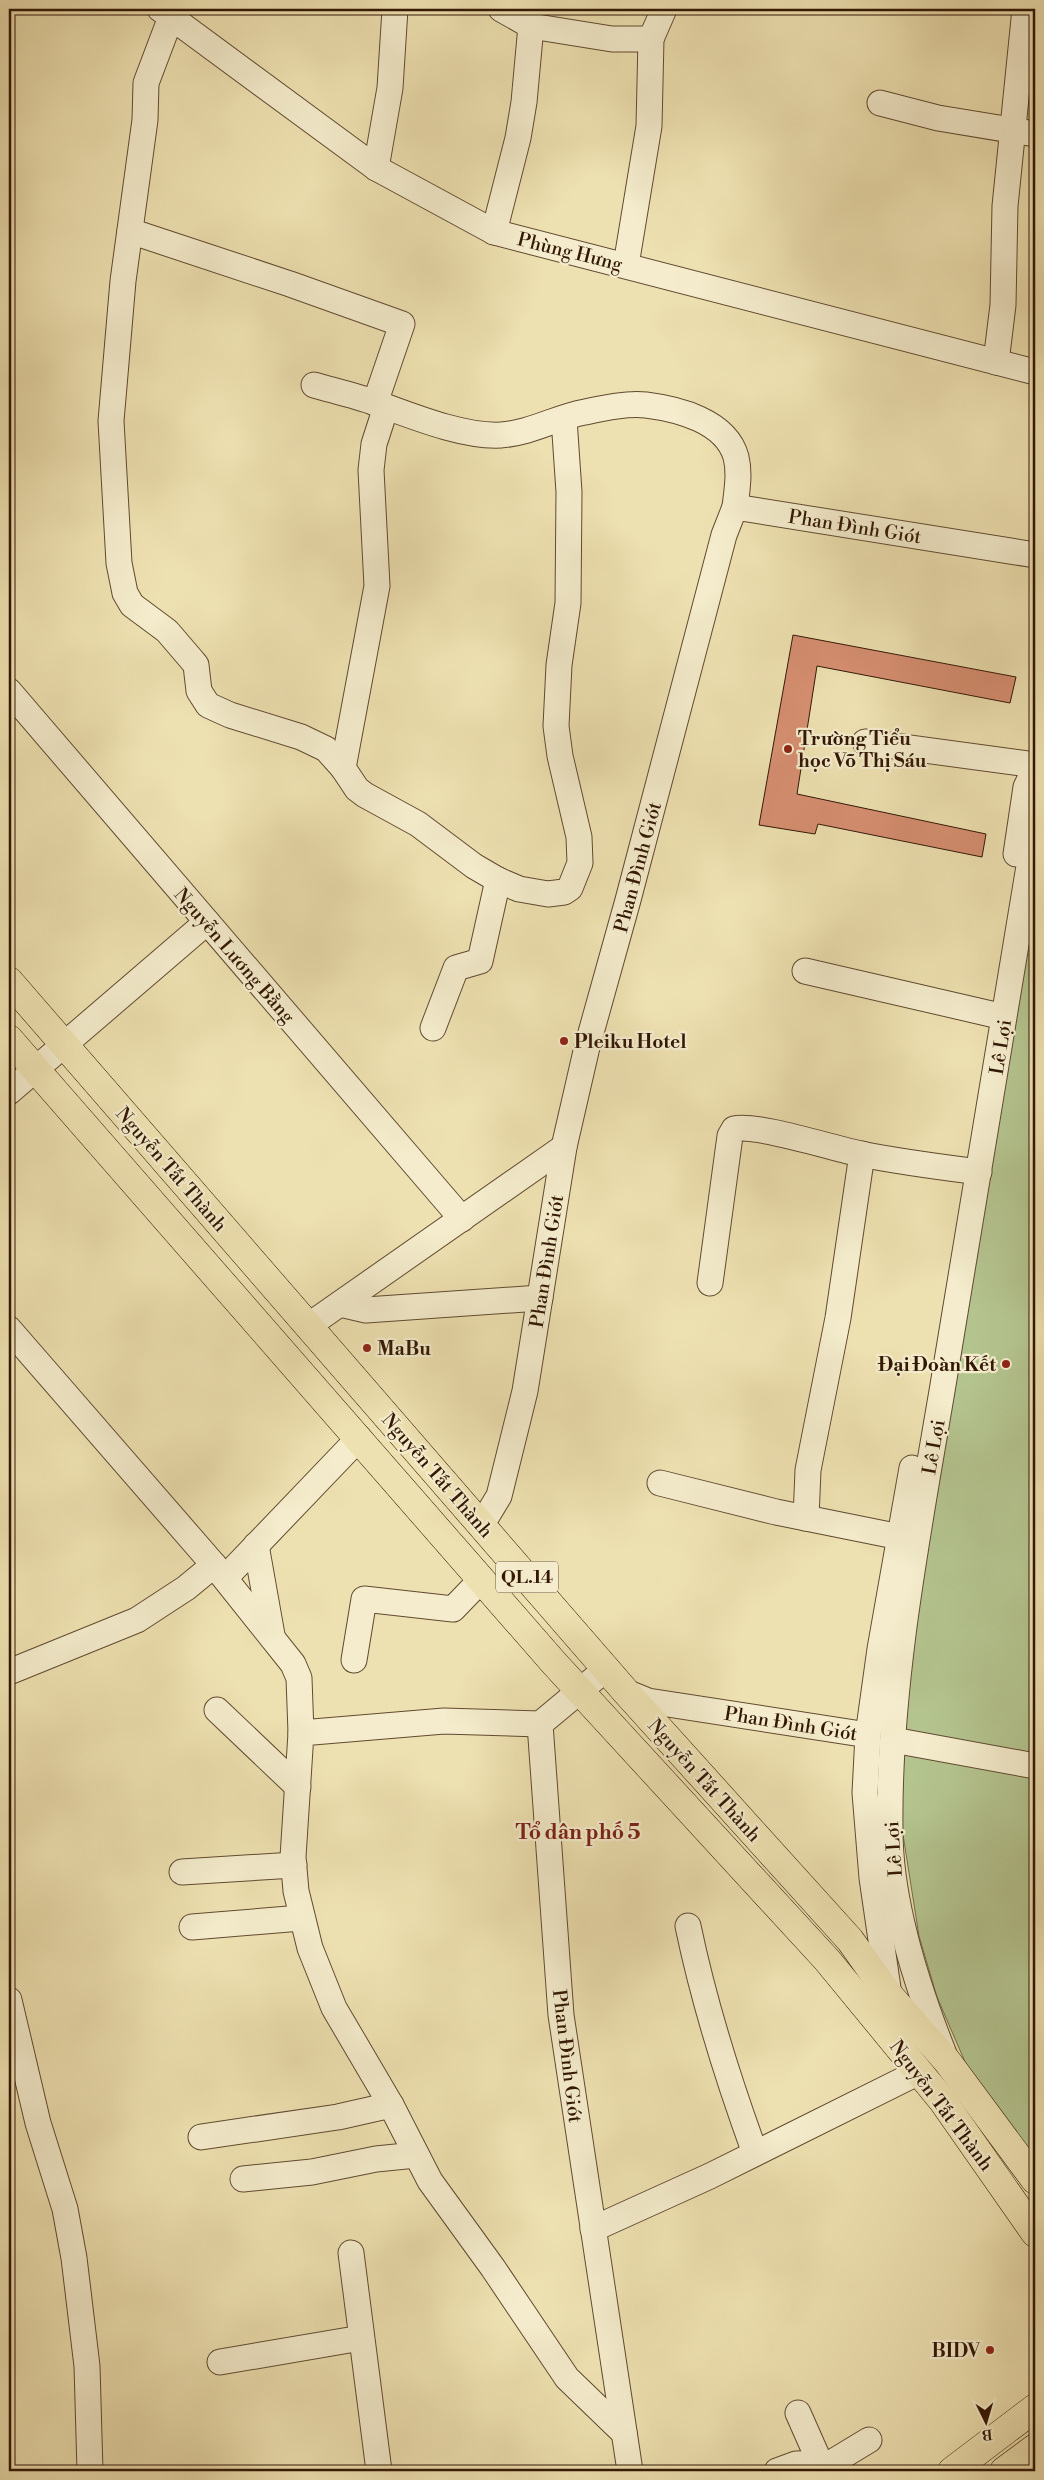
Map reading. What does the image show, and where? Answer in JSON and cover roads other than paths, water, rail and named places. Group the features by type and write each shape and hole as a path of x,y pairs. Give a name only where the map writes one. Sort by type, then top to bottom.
{"main road":[{"name":"Nguyễn Tất Thành","path":"9,981 626,1692 850,1940 889,1995 947,2061 1035,2180"},
{"name":"Nguyễn Tất Thành","path":"9,1039 580,1691 827,1960 942,2100 1035,2233"},
{"path":"889,1995 901,2050"},
{"path":"952,2471 1035,2408"},
{"path":"1004,2471 1035,2448"}],"street":[{"path":"376,168 390,88 395,9"},
{"path":"501,9 531,26 612,39 651,39"},
{"path":"626,265 648,126 651,39 664,9"},
{"path":"996,362 1003,305 1005,206 1024,132 1024,9"},
{"path":"165,13 146,83 145,120 123,281 111,420 119,563 125,593 132,605 167,631 196,665 199,691 208,705 230,715 315,743 332,755 343,768 351,782 365,795 418,824 474,866 498,880 534,893 557,894 570,888 580,863 578,831 557,733 557,679 568,603 569,492 564,419"},
{"name":"Phùng Hưng","path":"165,13 376,168 494,232 1035,372"},
{"path":"494,232 518,138 524,102 531,26"},
{"path":"880,103 938,118 1024,132"},
{"path":"130,231 290,284 402,324 380,405 374,444 371,470 377,586 343,768"},
{"path":"314,385 462,430 501,435 526,431 584,412 634,405 664,409 704,421 726,439 736,456 738,470 735,506"},
{"name":"Phan Đình Giót","path":"482,1524 499,1496 525,1391 564,1147 587,1047 628,900 724,535 735,506 1035,555"},
{"name":"Nguyễn Lương Bằng","path":"9,691 462,1219"},
{"path":"865,742 1035,765"},
{"path":"889,1995 867,1832 865,1793 868,1735 900,1537 972,1171 991,1014 1026,787 1035,770"},
{"name":"Lê Lợi","path":"947,2061 931,2020 906,1938 892,1867 890,1831 893,1740 917,1539 972,1171 1035,830"},
{"path":"433,1028 456,968 480,961 498,880"},
{"path":"9,1092 207,922"},
{"path":"805,971 991,1014"},
{"path":"710,1283 730,1136 734,1129 740,1127 759,1130 862,1154 972,1171"},
{"path":"308,1326 564,1147"},
{"path":"806,1518 808,1470 838,1318 862,1154"},
{"path":"340,1304 366,1310 377,1310 540,1298"},
{"path":"9,1329 220,1571 293,1664 298,1678 301,1732 294,1865 301,1918 310,1948 334,2008 391,2105 430,2181 493,2268 567,2378 624,2433"},
{"path":"9,1672 137,1620 186,1588 220,1571 256,1545 359,1438"},
{"path":"660,1484 806,1518 900,1537"},
{"path":"256,1545 273,1638"},
{"path":"354,1660 364,1599 453,1609 482,1580"},
{"path":"301,1732 444,1721 540,1724 606,1669"},
{"name":"Phan Đình Giót","path":"626,1692 648,1701 868,1735"},
{"path":"217,1710 298,1787"},
{"name":"Phan Đình Giót","path":"540,1724 561,2016 630,2471"},
{"path":"893,1740 1035,1766"},
{"path":"182,1872 294,1865"},
{"path":"192,1927 301,1918"},
{"path":"688,1926 697,1966 731,2085 755,2153"},
{"path":"9,2000 16,2062 38,2123 65,2209 74,2258 87,2366 90,2471"},
{"path":"593,2229 710,2176 919,2072"},
{"path":"201,2136 338,2117 391,2105"},
{"path":"243,2179 312,2172 376,2159 416,2155"},
{"path":"351,2253 380,2471"},
{"path":"220,2362 361,2338"},
{"path":"798,2413 821,2465"},
{"path":"777,2471 796,2464 821,2465 837,2460 869,2440"}],"place":[{"name":"Trường Tiểu học Võ Thị Sáu","path":"788,749"},
{"name":"Pleiku Hotel","path":"564,1041"},
{"name":"MaBu","path":"367,1348"},
{"name":"Đại Đoàn Kết","path":"1006,1364"},
{"name":"BIDV","path":"990,2350"}],"district":[{"name":"Tổ dân phố 5","path":"578,1832"}]}
